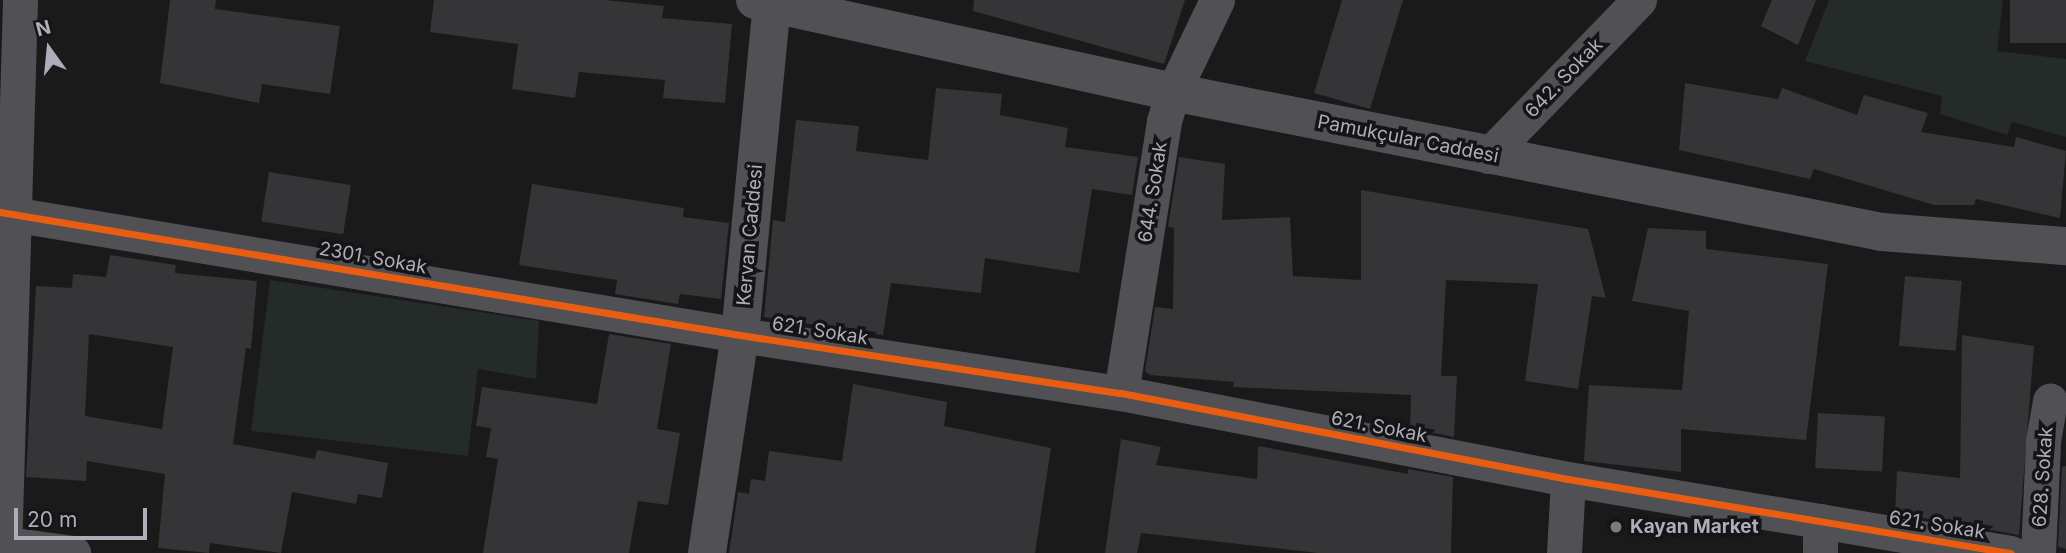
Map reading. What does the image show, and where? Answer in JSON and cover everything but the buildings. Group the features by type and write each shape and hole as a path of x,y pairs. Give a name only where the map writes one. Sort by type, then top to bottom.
{"street":[{"path":"20,0 8,213 2,546 73,553"},
{"name":"644. Sokak","path":"1121,393 1164,121 1173,92 1217,0"},
{"name":"642. Sokak","path":"1488,156 1639,0"},
{"name":"Pamukçular Caddesi","path":"766,1 1173,92 1882,232 2066,246"},
{"name":"Kervan Caddesi","path":"707,553 740,335 766,1"},
{"name":"2301. Sokak","path":"8,213 740,335"},
{"name":"621. Sokak","path":"740,335 1121,393 1567,479 1820,537 2011,553"},
{"name":"628. Sokak","path":"2038,553 2043,441 2050,401"},
{"path":"1564,553 1567,479"}],"shaded area":[{"path":"1829,0 2003,0 1997,51 2066,59 2066,137 2012,122 2007,135 1940,114 1942,96 1805,61"},
{"path":"270,280 539,321 536,379 478,369 468,456 251,431"}],"cycle path":[{"path":"0,212 740,335 1121,393 1568,479 2011,553"}],"place":[{"name":"Kayan Market","path":"1616,527"}]}
